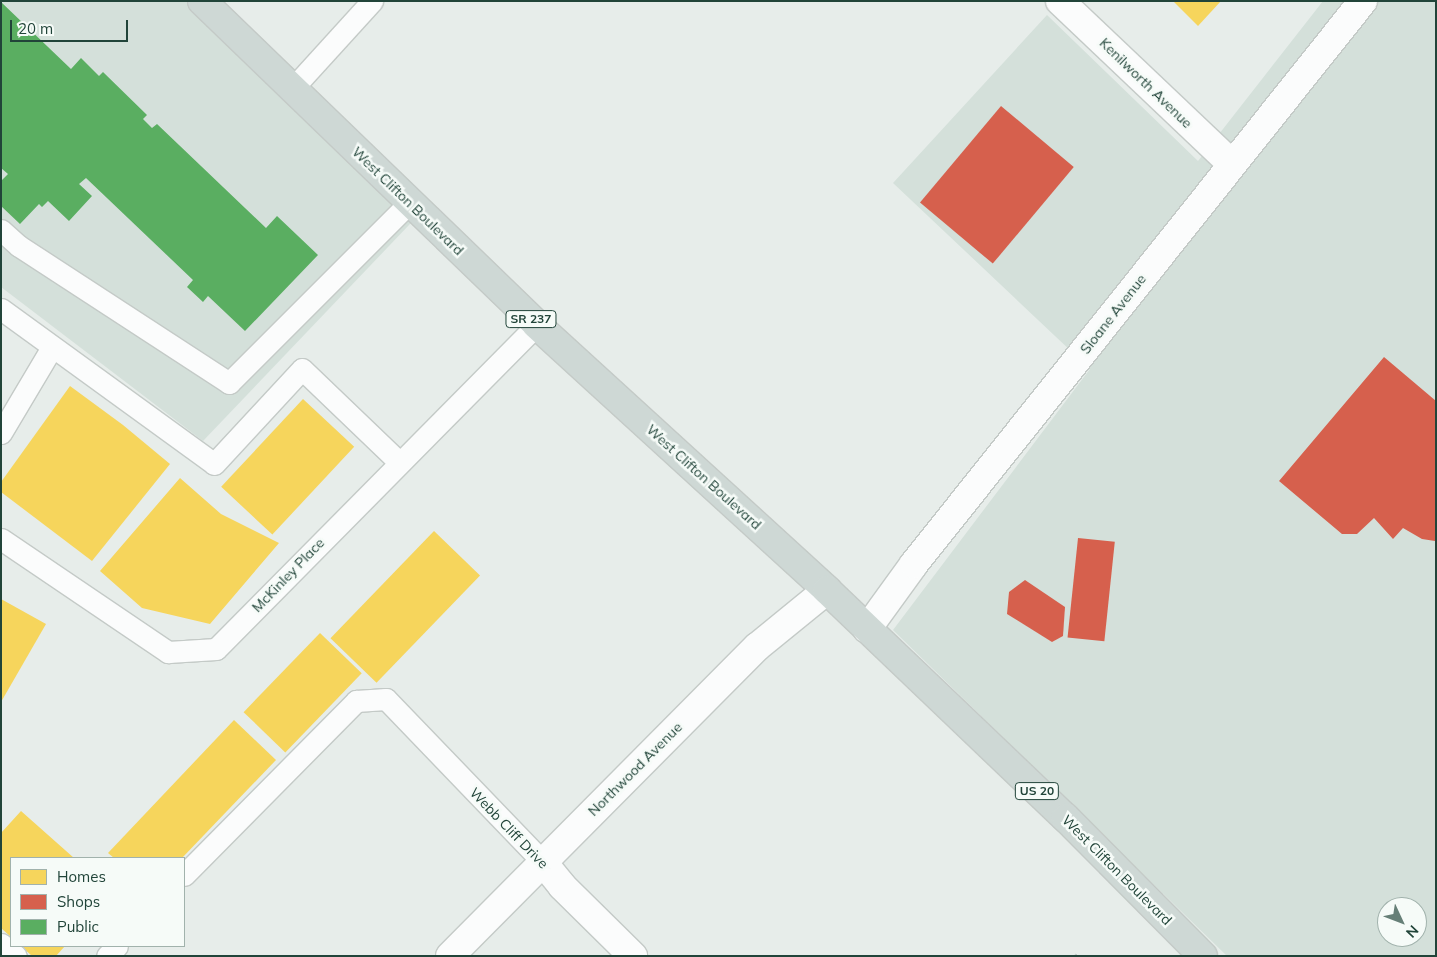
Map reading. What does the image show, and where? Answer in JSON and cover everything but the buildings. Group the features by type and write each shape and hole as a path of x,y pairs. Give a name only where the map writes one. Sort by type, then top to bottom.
{"main road":[{"name":"West Clifton Boulevard","path":"202,1 537,325 827,590 1066,818 1203,956"}],"street":[{"name":"Kenilworth Avenue","path":"1060,1 1232,164"},
{"name":"Sloane Avenue","path":"867,629 914,564 1362,1"},
{"name":"Northwood Avenue","path":"450,956 542,861 757,647 827,590"},
{"name":"Webb Cliff Drive","path":"542,861 562,886 632,956"}],"lane":[{"path":"292,89 372,1"},
{"path":"1,230 19,246 229,383 410,202"},
{"path":"1,310 214,464 302,369 399,462"},
{"name":"McKinley Place","path":"1,539 168,652 216,649 399,462 537,325"},
{"path":"1,433 52,348"},
{"name":"Webb Cliff Drive","path":"185,874 356,701 386,699 542,861"},
{"path":"1,944 16,956"},
{"path":"107,956 116,947"}],"shaded area":[{"path":"1,1 221,1 430,203 203,441 1,287"},
{"path":"1323,1 1436,1 1436,956 1227,956 893,630 1090,369 893,183 1047,15 1198,161"}]}
